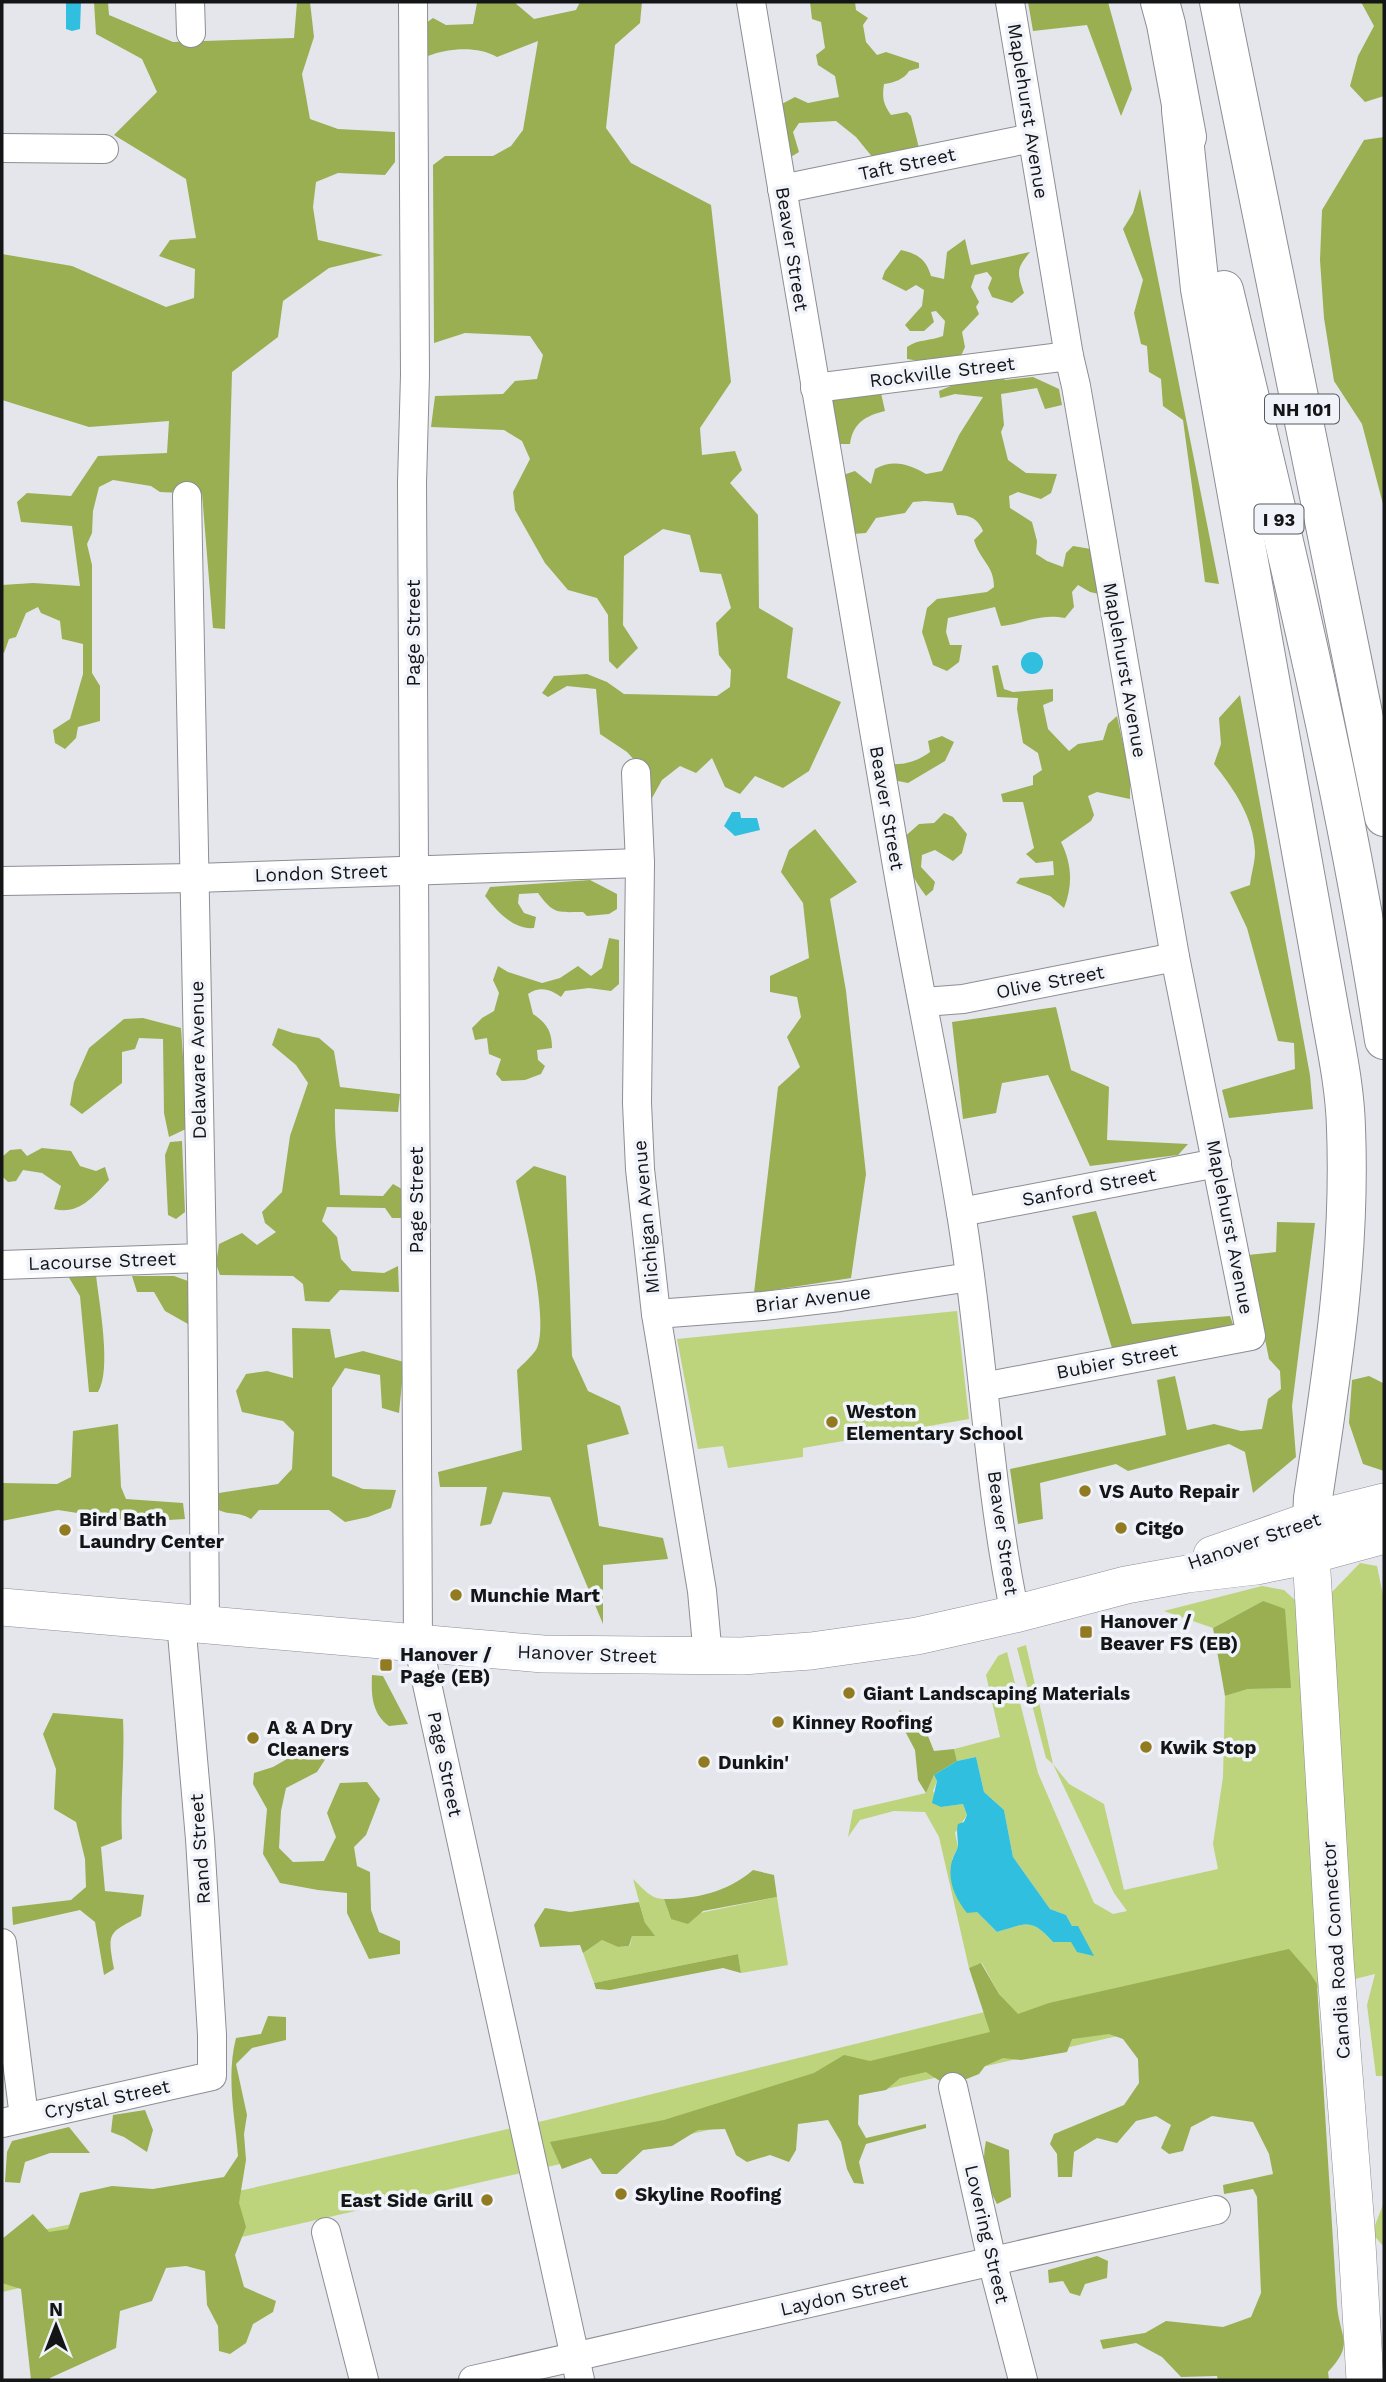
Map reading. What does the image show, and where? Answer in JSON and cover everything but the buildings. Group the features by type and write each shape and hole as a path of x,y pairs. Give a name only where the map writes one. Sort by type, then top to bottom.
{"highway":[{"name":"I 93","path":"1160,2 1181,110 1311,650 1344,809 1384,1040"},
{"name":"NH 101","path":"1219,2 1384,817"},
{"path":"1181,110 1200,289 1342,1080 1346,1125 1346,1240 1343,1286 1313,1498 1312,1537"}],"main road":[{"name":"Hanover Street","path":"2,1607 543,1654 708,1657 811,1651 879,1643 1015,1614 1312,1537 1384,1502"},
{"name":"Hanover Street","path":"1312,1537 1384,1535"},
{"name":"Candia Road Connector","path":"1312,1537 1335,1960 1356,2227 1364,2380"}],"street":[{"path":"190,2 191,33"},
{"name":"Page Street","path":"413,2 415,375 412,483 418,1643 578,2369"},
{"name":"Beaver Street","path":"751,2 897,868 961,1212 1003,1552 1015,1614"},
{"name":"Maplehurst Avenue","path":"1010,2 1069,356 1175,957 1251,1336"},
{"name":"Taft Street","path":"782,190 1032,138"},
{"path":"2,148 104,149"},
{"name":"Rockville Street","path":"815,388 1069,356"},
{"name":"Delaware Avenue","path":"187,496 202,1258 193,1623"},
{"name":"Michigan Avenue","path":"636,773 640,863 637,1103 640,1169 656,1314 702,1591 708,1657"},
{"name":"London Street","path":"2,881 195,878 640,863"},
{"name":"Olive Street","path":"924,1002 962,999 1175,957"},
{"name":"Sanford Street","path":"961,1212 1217,1163"},
{"name":"Lacourse Street","path":"2,1265 202,1258"},
{"name":"Briar Avenue","path":"656,1314 840,1297 970,1277"},
{"name":"Bubier Street","path":"983,1387 1251,1336"},
{"name":"Rand Street","path":"193,1623 212,2076"},
{"path":"2,1943 13,2120"},
{"name":"Crystal Street","path":"13,2120 212,2076"},
{"name":"Lovering Street","path":"953,2087 992,2261 1023,2380"},
{"name":"Laydon Street","path":"473,2380 578,2369 992,2261 1216,2210"},
{"path":"326,2232 363,2380"}],"green space":[{"path":"94,2 108,2 109,15 173,42 294,38 297,2 310,2 314,37 302,74 310,119 338,129 395,132 395,162 385,175 338,173 316,182 313,207 318,240 383,255 329,268 283,301 278,337 232,372 225,629 213,628 202,494 160,492 151,486 113,480 99,487 93,511 92,533 87,544 92,565 92,673 100,686 100,721 78,727 76,738 65,749 55,743 53,730 70,719 83,674 83,644 62,639 60,621 41,613 38,607 26,613 16,637 9,639 4,653 2,585 33,583 80,586 72,526 21,522 17,502 27,493 71,496 98,456 167,453 169,421 89,427 2,400 2,254 72,266 166,307 194,298 195,269 159,256 170,240 196,238 186,179 114,135 157,92 142,59 96,34"},
{"path":"479,2 514,2 534,19 576,10 580,2 642,2 640,23 615,45 606,128 631,163 711,205 731,382 700,428 702,455 735,451 742,470 730,483 758,515 759,608 793,628 787,678 841,702 809,771 783,788 755,776 740,794 725,787 712,758 696,773 680,766 662,780 647,807 640,766 627,752 600,734 596,689 567,686 548,697 542,693 554,676 587,674 607,682 624,694 717,696 730,687 731,670 719,655 716,623 731,608 721,574 700,572 690,535 663,529 624,556 623,625 638,648 617,669 609,661 608,615 597,598 568,590 545,563 515,510 513,492 530,459 522,441 504,430 431,427 435,396 503,394 515,381 537,379 543,355 530,336 465,333 434,343 433,165 445,156 493,156 511,146 523,130 538,41 497,57 481,51 463,49 428,56 422,47 426,23 433,18 446,25 473,24"},
{"path":"810,2 855,2 856,10 868,18 863,25 866,42 877,55 886,52 919,63 919,68 909,71 898,80 884,84 883,93 891,115 907,112 911,116 919,148 878,164 856,137 836,121 799,123 793,132 799,152 789,158 778,106 795,97 808,103 839,97 835,76 818,65 816,55 825,48 821,22 812,19"},
{"path":"1028,2 1108,2 1132,89 1121,116 1087,25 1033,31"},
{"path":"1361,2 1384,2 1384,96 1365,102 1350,86 1358,56 1374,26"},
{"path":"1384,137 1384,508 1362,424 1334,381 1324,318 1320,260 1322,210 1364,140"},
{"path":"1140,189 1219,584 1205,582 1183,420 1163,406 1161,379 1149,372 1147,346 1141,344 1134,313 1143,280 1123,229 1133,213"},
{"path":"965,239 971,265 1030,252 1019,271 1024,293 1012,303 992,297 988,288 992,278 987,272 975,275 971,287 979,302 976,307 979,314 962,332 965,347 960,358 938,364 907,359 907,347 943,336 945,321 936,311 931,312 934,322 924,331 910,331 905,325 922,306 924,290 916,285 906,291 882,279 885,271 901,250 920,258 927,265 931,276 944,279 947,252"},
{"path":"1000,375 1005,380 1033,377 1059,389 1062,405 1045,409 1037,388 1001,394 1004,425 1001,432 1008,460 1026,473 1057,474 1051,493 1041,499 1018,492 1009,496 1010,508 1032,522 1037,541 1036,554 1047,561 1063,567 1066,553 1073,546 1091,549 1099,594 1078,585 1072,592 1074,607 1065,618 1039,618 1001,626 995,607 948,618 946,632 950,645 962,645 959,662 947,671 933,665 922,632 927,608 937,599 987,592 994,587 992,573 974,540 983,531 981,527 973,518 957,515 953,503 925,501 913,502 905,513 876,518 866,533 853,534 840,476 855,471 871,484 875,469 888,464 907,465 926,474 942,471 959,435 983,397 955,394 940,398 939,391 960,382"},
{"path":"881,393 885,411 861,422 854,431 850,444 834,444 826,405 833,399"},
{"path":"998,665 1004,689 1013,692 1053,689 1053,701 1043,705 1048,729 1069,751 1078,744 1103,740 1108,724 1117,716 1130,775 1130,799 1097,792 1088,796 1094,815 1091,821 1061,842 1070,875 1064,908 1050,896 1016,883 1020,878 1054,875 1053,861 1036,863 1026,854 1034,848 1023,802 1003,802 1001,794 1033,785 1033,776 1042,770 1038,753 1023,743 1017,709 1018,698 997,697 992,666"},
{"path":"1240,695 1310,1075 1313,1109 1229,1118 1222,1090 1295,1069 1294,1043 1278,1041 1247,928 1230,892 1250,885 1255,856 1254,839 1247,816 1214,764 1221,744 1219,718"},
{"path":"942,736 954,742 945,761 908,783 888,779 888,764 905,763 920,758 930,752 928,741"},
{"path":"944,813 953,817 967,834 962,853 953,861 935,850 922,855 921,867 935,882 933,890 926,896 910,870 901,840 919,824 934,823"},
{"path":"815,829 857,882 830,899 846,991 866,1174 851,1278 754,1293 778,1087 800,1067 787,1037 801,1017 797,997 770,992 770,976 809,958 803,903 781,872 789,850"},
{"path":"590,880 617,894 617,909 609,914 587,916 583,912 557,911 538,893 519,894 518,903 524,913 536,917 534,928 526,928 512,923 485,896 490,887"},
{"path":"609,938 619,940 619,984 611,991 589,988 565,991 561,997 545,989 528,994 533,1014 545,1024 550,1033 552,1048 537,1050 538,1060 545,1066 541,1074 525,1080 502,1081 496,1074 501,1059 489,1054 487,1038 475,1040 472,1028 494,1011 499,993 493,980 498,966 542,983 560,978 578,966 591,976 602,968"},
{"path":"1056,1007 1071,1070 1109,1087 1107,1140 1188,1144 1178,1155 1090,1166 1048,1075 1002,1083 996,1113 963,1119 952,1022"},
{"path":"143,1018 181,1028 188,1128 169,1137 164,1113 163,1039 139,1038 135,1049 122,1052 122,1083 82,1114 70,1105 74,1082 89,1048 124,1019"},
{"path":"278,1028 319,1038 334,1051 340,1087 400,1094 398,1112 335,1109 335,1120 340,1195 383,1196 393,1184 402,1189 402,1218 392,1218 385,1208 327,1207 322,1221 337,1237 341,1259 352,1271 384,1273 398,1266 399,1292 340,1290 329,1302 305,1301 303,1284 293,1276 220,1275 216,1264 219,1244 242,1233 257,1245 276,1232 265,1223 262,1212 282,1192 290,1136 308,1083 296,1065 272,1045"},
{"path":"182,1141 185,1212 176,1219 168,1215 165,1155 170,1142"},
{"path":"42,1148 71,1151 80,1166 96,1171 105,1167 109,1180 78,1207 54,1209 61,1186 42,1173 23,1170 16,1181 8,1182 2,1176 2,1157 10,1150 21,1149 27,1156"},
{"path":"534,1166 566,1176 572,1356 588,1391 620,1406 629,1434 587,1445 599,1526 663,1538 668,1559 603,1565 603,1624 550,1497 503,1492 491,1524 480,1526 487,1487 440,1487 438,1472 522,1450 517,1370 536,1350 540,1336 540,1317 534,1268 516,1181"},
{"path":"1096,1211 1132,1324 1230,1316 1234,1327 1112,1348 1072,1216"},
{"path":"1277,1222 1315,1223 1292,1406 1296,1457 1253,1493 1245,1452 1229,1444 1128,1471 1116,1464 1040,1483 1043,1519 1018,1524 1010,1469 1166,1435 1157,1380 1175,1376 1187,1430 1214,1424 1241,1431 1262,1429 1268,1399 1281,1389 1280,1371 1269,1359 1248,1255 1276,1252"},
{"path":"96,1275 104,1368 98,1392 89,1392 80,1296 68,1276"},
{"path":"132,1276 174,1276 188,1281 188,1324 165,1311 154,1292 137,1292"},
{"path":"957,1311 969,1419 803,1448 803,1457 728,1468 723,1446 698,1449 677,1339"},
{"path":"292,1328 330,1329 335,1358 363,1351 404,1362 399,1413 382,1408 380,1375 345,1368 332,1388 332,1476 363,1489 396,1490 391,1508 345,1522 329,1510 259,1510 251,1519 215,1508 219,1493 278,1484 292,1469 294,1432 283,1421 242,1412 236,1391 246,1374 267,1371 293,1378"},
{"path":"1369,1376 1383,1383 1384,1389 1384,1471 1363,1464 1349,1423 1352,1380"},
{"path":"118,1424 121,1487 126,1499 183,1503 185,1519 136,1522 58,1510 2,1521 2,1483 57,1484 71,1477 73,1431"},
{"path":"1360,1563 1377,1566 1384,1600 1384,2076 1376,2076 1367,2005 1375,1974 1183,2021 2,2292 2,2238 248,2189 543,2121 1009,2006 982,1963 969,1968 939,1837 925,1812 894,1811 860,1820 848,1837 853,1810 926,1793 934,1775 937,1781 933,1791 941,1807 963,1804 967,1815 955,1833 958,1847 952,1859 977,1912 997,1932 1028,1925 1039,1929 1053,1942 1072,1926 1066,1915 1050,1909 1013,1857 1004,1810 984,1792 976,1757 957,1761 954,1749 1000,1737 986,1675 998,1656 1007,1652 1038,1773 1094,1903 1113,1914 1127,1911 1114,1893 1053,1764 1069,1784 1104,1804 1124,1890 1218,1869 1213,1844 1223,1777 1225,1696 1248,1689 1291,1688 1263,1601 1213,1628 1164,1611 1262,1586 1284,1590 1297,1602 1341,1763 1332,1592"},
{"path":"1263,1601 1285,1609 1291,1688 1248,1689 1225,1696 1213,1628"},
{"path":"1026,1645 1053,1764 1046,1758 1017,1648"},
{"path":"372,1675 383,1676 408,1724 389,1726 379,1716 372,1697"},
{"path":"900,1710 928,1736 934,1751 954,1749 957,1761 934,1775 926,1793 918,1780 915,1750 897,1716"},
{"path":"53,1713 123,1719 122,1839 101,1847 105,1891 144,1895 141,1916 116,1930 113,1935 111,1948 114,1969 104,1975 95,1922 80,1910 13,1925 12,1907 71,1900 86,1887 85,1859 76,1822 54,1809 56,1769 43,1734"},
{"path":"306,1748 328,1755 317,1772 286,1788 281,1811 279,1848 293,1862 324,1861 336,1837 327,1813 340,1783 367,1782 380,1799 366,1835 354,1847 357,1866 370,1872 371,1910 379,1932 400,1941 400,1954 369,1959 347,1913 347,1893 280,1883 263,1854 267,1809 253,1784 254,1773 273,1767"},
{"path":"753,1870 774,1875 777,1897 703,1911 688,1924 671,1919 664,1899 711,1893 733,1884"},
{"path":"633,1879 651,1895 664,1899 671,1919 777,1897 788,1965 741,1973 738,1954 594,1983 583,1953 602,1940 618,1947 630,1946 632,1936 645,1923"},
{"path":"639,1902 645,1923 655,1936 632,1936 629,1946 618,1947 602,1940 583,1953 580,1945 540,1947 534,1925 545,1908 570,1912"},
{"path":"1289,1949 1317,1984 1337,2305 1344,2340 1341,2354 1328,2372 1329,2380 1218,2380 1217,2376 1181,2377 1162,2357 1136,2343 1103,2349 1100,2340 1145,2333 1166,2321 1223,2327 1251,2317 1261,2293 1257,2197 1253,2189 1224,2194 1223,2185 1273,2174 1269,2154 1253,2122 1212,2116 1191,2127 1183,2151 1169,2154 1161,2148 1171,2125 1156,2116 1136,2121 1117,2143 1097,2138 1074,2152 1072,2177 1058,2177 1057,2154 1050,2144 1054,2134 1124,2105 1139,2083 1138,2059 1123,2039 1109,2034 1072,2039 1067,2052 1021,2060 1003,2058 985,2066 979,2074 964,2080 943,2083 926,2072 900,2078 886,2090 859,2095 858,2124 866,2138 926,2124 926,2128 866,2144 859,2162 864,2184 854,2183 847,2169 841,2142 828,2120 798,2124 796,2150 789,2162 770,2155 747,2162 736,2155 725,2129 698,2130 672,2146 643,2150 617,2174 602,2174 591,2158 562,2169 550,2142 664,2120 814,2073 844,2055 870,2061 990,2032 969,1968 981,1963 999,1994 1018,2014 1049,2003"},
{"path":"738,1954 741,1973 723,1968 610,1990 596,1989 594,1983"},
{"path":"268,2016 286,2017 286,2040 252,2048 236,2064 247,2115 244,2134 246,2160 239,2203 246,2227 235,2255 244,2287 276,2301 273,2312 253,2324 246,2343 230,2354 219,2351 218,2326 207,2305 205,2271 186,2266 166,2268 152,2301 120,2311 116,2348 50,2380 31,2380 21,2289 2,2283 2,2239 33,2214 49,2232 68,2229 80,2193 112,2186 153,2189 224,2177 238,2156 231,2082 236,2038 261,2034"},
{"path":"145,2110 153,2130 147,2152 111,2132 113,2115"},
{"path":"69,2127 90,2153 50,2153 25,2162 20,2183 5,2182 7,2152 12,2141"},
{"path":"986,2141 1009,2150 1011,2197 997,2204 986,2173"},
{"path":"1384,2202 1384,2247 1372,2233"},
{"path":"1097,2256 1108,2261 1107,2278 1085,2284 1080,2296 1070,2293 1063,2281 1049,2283 1048,2270"}],"water":[{"path":"66,2 81,3 80,29 66,29"},
{"path":"1032,652 1040,655 1043,663 1040,671 1032,674 1024,671 1021,663 1024,655"},
{"path":"732,812 740,812 741,818 757,818 760,830 735,836 724,826"},
{"path":"976,1757 984,1792 1004,1810 1013,1857 1050,1909 1066,1915 1072,1926 1078,1926 1094,1956 1077,1952 1071,1942 1053,1942 1033,1926 1022,1925 997,1932 977,1912 967,1913 959,1901 951,1882 951,1868 958,1846 958,1824 964,1822 967,1815 963,1804 941,1807 932,1803 937,1781 934,1775 957,1761"}],"place":[{"name":"Weston Elementary School","path":"832,1422"},
{"name":"VS Auto Repair","path":"1085,1491"},
{"name":"Citgo","path":"1121,1528"},
{"name":"Bird Bath Laundry Center","path":"65,1530"},
{"name":"Munchie Mart","path":"456,1595"},
{"name":"Hanover / Beaver FS (EB)","path":"1086,1632"},
{"name":"Hanover / Page (EB)","path":"386,1665"},
{"name":"Giant Landscaping Materials","path":"849,1693"},
{"name":"Kinney Roofing","path":"778,1722"},
{"name":"A & A Dry Cleaners","path":"253,1738"},
{"name":"Kwik Stop","path":"1146,1747"},
{"name":"Dunkin'","path":"704,1762"},
{"name":"Skyline Roofing","path":"621,2194"},
{"name":"East Side Grill","path":"487,2200"}]}
